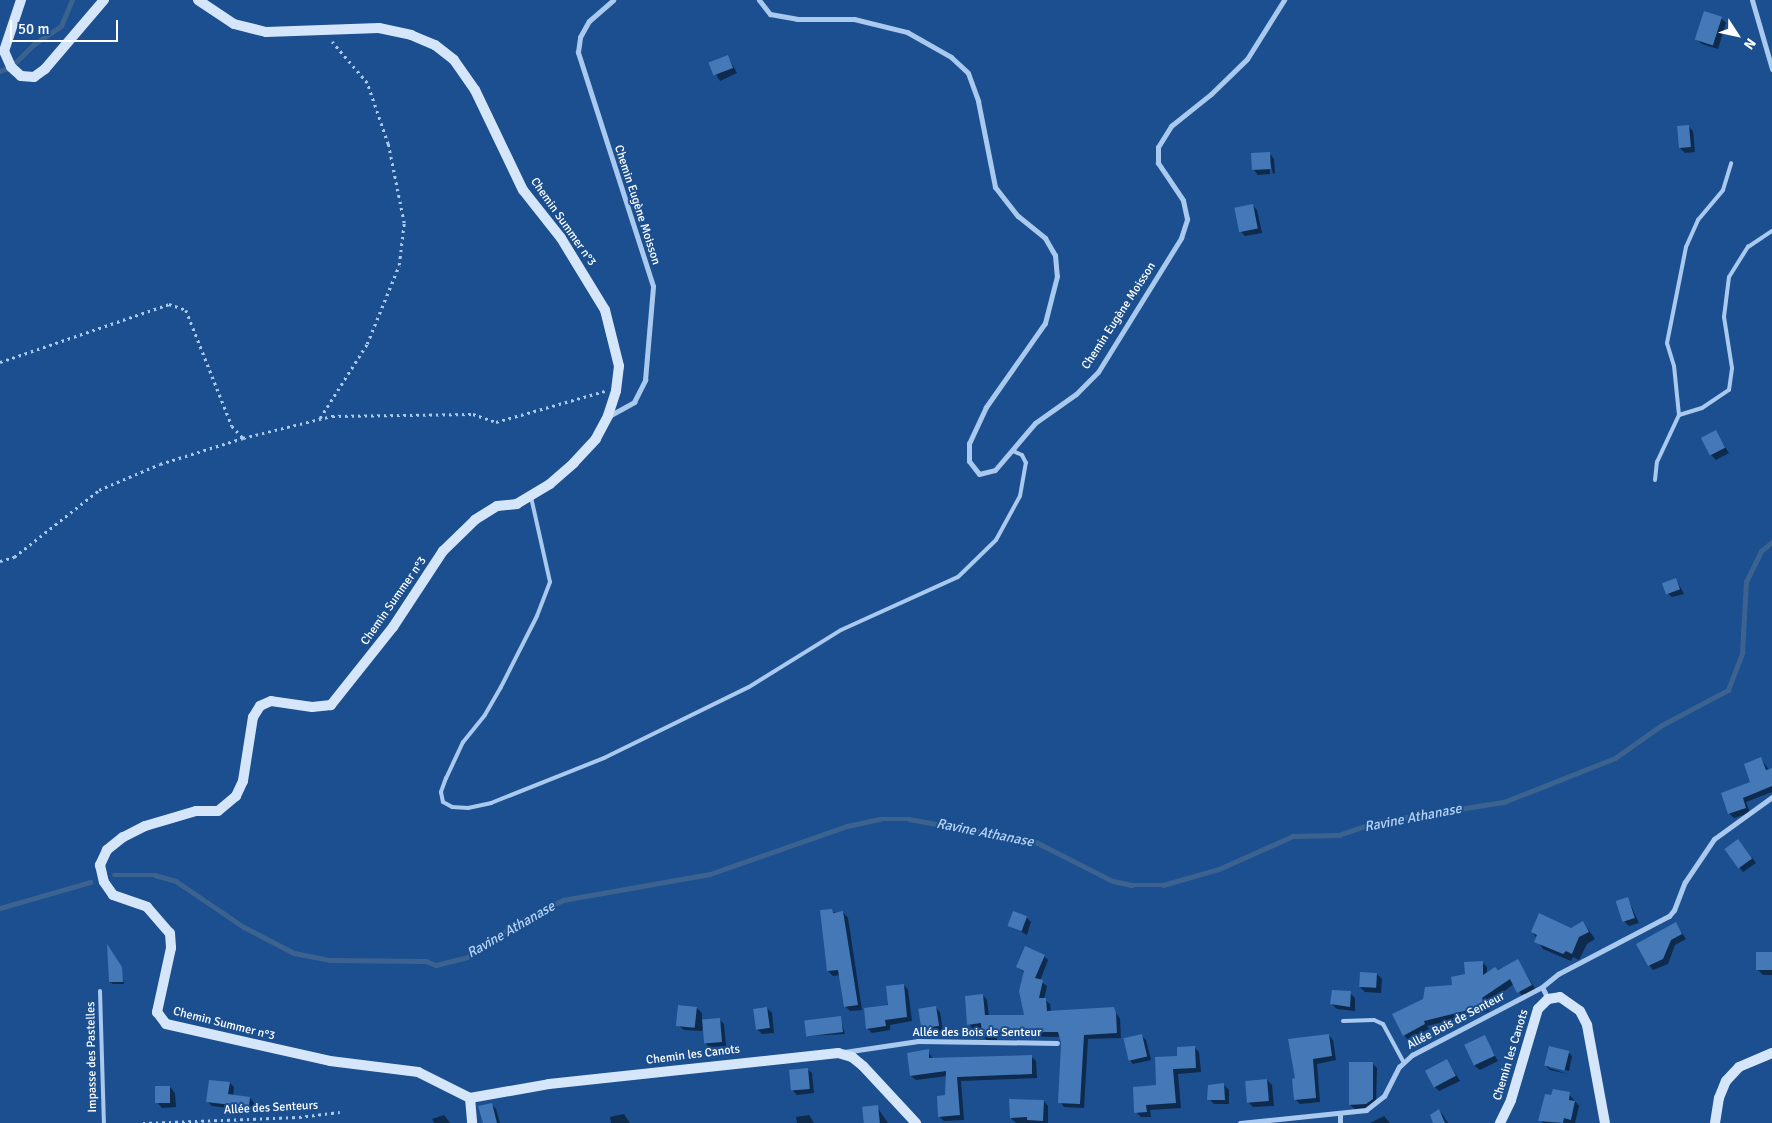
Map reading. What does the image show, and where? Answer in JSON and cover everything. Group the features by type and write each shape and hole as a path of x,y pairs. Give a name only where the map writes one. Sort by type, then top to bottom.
{"street":[{"path":"21,0 4,51 11,67 21,76 34,77 45,69 104,0"},
{"name":"Chemin Summer n°3","path":"198,0 234,24 266,32 379,28 411,34 435,45 454,60 475,90 523,190 561,238 605,310 618,366 608,416 596,439 574,463 550,484 517,504 497,506 475,520 444,551 393,628 331,705 312,707 271,701 260,706 253,717 243,781 236,796 218,811 196,811 145,826 123,837 107,850 100,865 104,882 112,895 147,907 170,933 171,948 157,1012 166,1024 330,1061 418,1072 470,1098"},
{"name":"Chemin Eugène Moisson","path":"608,416 634,402 645,380 653,286 578,52 580,37 590,21 613,0"},
{"name":"Chemin Eugène Moisson","path":"759,0 770,14 796,20 854,19 907,32 951,57 968,73 978,101 995,187 1018,216 1045,238 1054,255 1057,276 1045,323 986,407 969,443 969,461 979,474 995,470 1013,451 1034,423 1076,394 1098,372 1181,238 1187,219 1183,200 1158,163 1158,147 1171,126 1211,94 1247,59 1272,24 1284,0"},
{"path":"1752,0 1772,69"},
{"name":"Allée Bois de Senteur","path":"1240,1123 1340,1114 1366,1110 1378,1103 1403,1061 1542,986 1558,974 1668,916 1674,910 1685,882 1714,839 1772,797"},
{"path":"1542,986 1548,999 1560,997 1569,1001 1580,1011 1588,1025 1605,1123"},
{"name":"Chemin les Canots","path":"1500,1123 1511,1100 1538,1009 1548,999"},
{"name":"Allée des Bois de Senteur","path":"838,1053 918,1041 1057,1043"},
{"path":"838,1053 852,1057 864,1066 916,1123"},
{"name":"Chemin les Canots","path":"470,1098 549,1084 838,1053"},
{"path":"1715,1123 1719,1098 1726,1081 1739,1066 1772,1053"},
{"path":"470,1098 472,1123"},
{"path":"1340,1114 1340,1123"}],"lane":[{"path":"1655,480 1657,462 1679,414 1674,366 1667,343 1686,247 1698,220 1723,190 1732,163"},
{"path":"1679,414 1702,408 1729,390 1732,368 1724,316 1729,277 1748,247 1772,231"},
{"path":"531,495 550,582 537,616 501,687 485,716 463,742 446,778 441,792 443,802 452,807 468,808 491,803 604,758 749,687 841,630 958,577 996,540 1020,496 1026,463 1022,455 1013,451"},
{"name":"Impasse des Pastelles","path":"100,991 104,1123"},
{"path":"1343,1021 1374,1020 1383,1024 1403,1061"}],"path":[{"path":"319,420 367,344 399,266 404,222 388,144 367,83 323,31"},
{"path":"0,362 169,304 186,310 232,426 243,438"},
{"path":"0,561 14,558 99,490 160,464 243,438 319,420 398,413 472,414 496,422 607,390"},
{"name":"Allée des Senteurs","path":"143,1123 299,1117 340,1112"}],"building":[{"path":"1704,11 1722,17 1713,45 1695,40"},
{"path":"728,55 733,68 713,76 708,63"},
{"path":"1689,125 1691,147 1679,148 1677,126"},
{"path":"1270,152 1271,169 1252,170 1251,153"},
{"path":"1253,204 1258,229 1239,232 1234,208"},
{"path":"1716,430 1725,448 1710,456 1701,438"},
{"path":"1676,578 1680,589 1666,594 1662,583"},
{"path":"1761,757 1766,770 1772,768 1772,786 1743,798 1746,808 1728,814 1721,793 1750,782 1744,764"},
{"path":"1738,839 1752,858 1738,868 1724,849"},
{"path":"1628,897 1635,918 1622,922 1616,901"},
{"path":"832,909 833,913 843,911 858,1005 844,1007 838,970 827,971 820,910"},
{"path":"1013,911 1027,916 1022,931 1008,926"},
{"path":"1539,913 1571,928 1583,921 1589,932 1579,937 1572,954 1566,951 1563,954 1534,942 1537,935 1531,932"},
{"path":"1676,922 1682,934 1671,940 1663,959 1648,966 1636,944"},
{"path":"107,944 122,967 123,982 109,982"},
{"path":"1025,946 1045,955 1035,978 1043,980 1039,998 1046,998 1047,1011 1114,1007 1117,1033 1084,1035 1080,1104 1058,1103 1061,1043 1058,1032 993,1032 993,1035 982,1037 981,1023 967,1025 965,996 983,994 985,1015 1024,1015 1019,991 1024,971 1016,967"},
{"path":"1756,952 1772,952 1772,970 1756,970"},
{"path":"1518,959 1532,985 1517,993 1510,979 1482,998 1485,1006 1424,1021 1425,1024 1403,1036 1392,1014 1423,999 1425,987 1452,985 1451,977 1465,974 1464,962 1483,961 1483,975 1495,967 1498,970"},
{"path":"1360,972 1377,973 1376,988 1359,987"},
{"path":"904,984 907,1017 885,1020 886,1026 866,1029 864,1008 888,1005 886,986"},
{"path":"1332,990 1351,991 1350,1007 1330,1004"},
{"path":"678,1005 697,1007 695,1028 676,1026"},
{"path":"936,1006 939,1026 921,1029 918,1009"},
{"path":"767,1007 770,1028 756,1030 753,1009"},
{"path":"841,1016 843,1032 806,1036 804,1021"},
{"path":"720,1018 722,1042 704,1043 702,1020"},
{"path":"1142,1034 1147,1056 1129,1061 1123,1038"},
{"path":"1329,1034 1332,1056 1313,1059 1316,1098 1294,1100 1292,1079 1295,1078 1288,1039"},
{"path":"1485,1035 1495,1056 1474,1066 1464,1045"},
{"path":"1195,1046 1196,1068 1173,1069 1176,1103 1146,1105 1147,1112 1134,1113 1133,1087 1156,1085 1155,1057 1177,1056 1177,1047"},
{"path":"1549,1046 1569,1051 1565,1070 1544,1065"},
{"path":"929,1049 929,1058 1032,1055 1032,1074 957,1077 960,1115 938,1117 937,1096 945,1095 946,1071 910,1076 907,1053"},
{"path":"1447,1059 1456,1076 1434,1088 1425,1071"},
{"path":"1349,1062 1373,1062 1373,1099 1366,1104 1349,1105"},
{"path":"808,1068 810,1089 791,1091 789,1070"},
{"path":"1267,1079 1269,1101 1247,1103 1245,1081"},
{"path":"209,1080 230,1082 228,1094 250,1097 249,1107 206,1102"},
{"path":"1224,1083 1225,1100 1207,1100 1208,1085"},
{"path":"155,1086 170,1086 170,1103 155,1103"},
{"path":"1553,1089 1570,1092 1569,1100 1575,1101 1571,1120 1564,1118 1563,1123 1538,1121 1545,1094 1551,1095"},
{"path":"1009,1099 1044,1100 1043,1121 1027,1120 1027,1117 1010,1118"},
{"path":"492,1103 497,1123 483,1123 478,1106"},
{"path":"878,1105 880,1123 864,1123 862,1107"},
{"path":"1439,1109 1445,1123 1433,1123 1430,1115"}],"waterway":[{"path":"0,71 11,67 33,45 61,26 72,0"},
{"name":"Ravine Athanase","path":"114,875 155,875 176,881 244,927 294,953 330,960 426,961 436,965 467,957 524,919 563,900 710,874 847,826 879,819 909,819 1036,842 1113,881 1132,885 1163,885 1219,869 1293,836 1339,835 1376,822 1504,802 1615,758 1662,725 1728,690 1742,653 1746,582 1761,551 1772,542"},
{"name":"Ravine Athanase","path":"0,908 90,882"}]}
